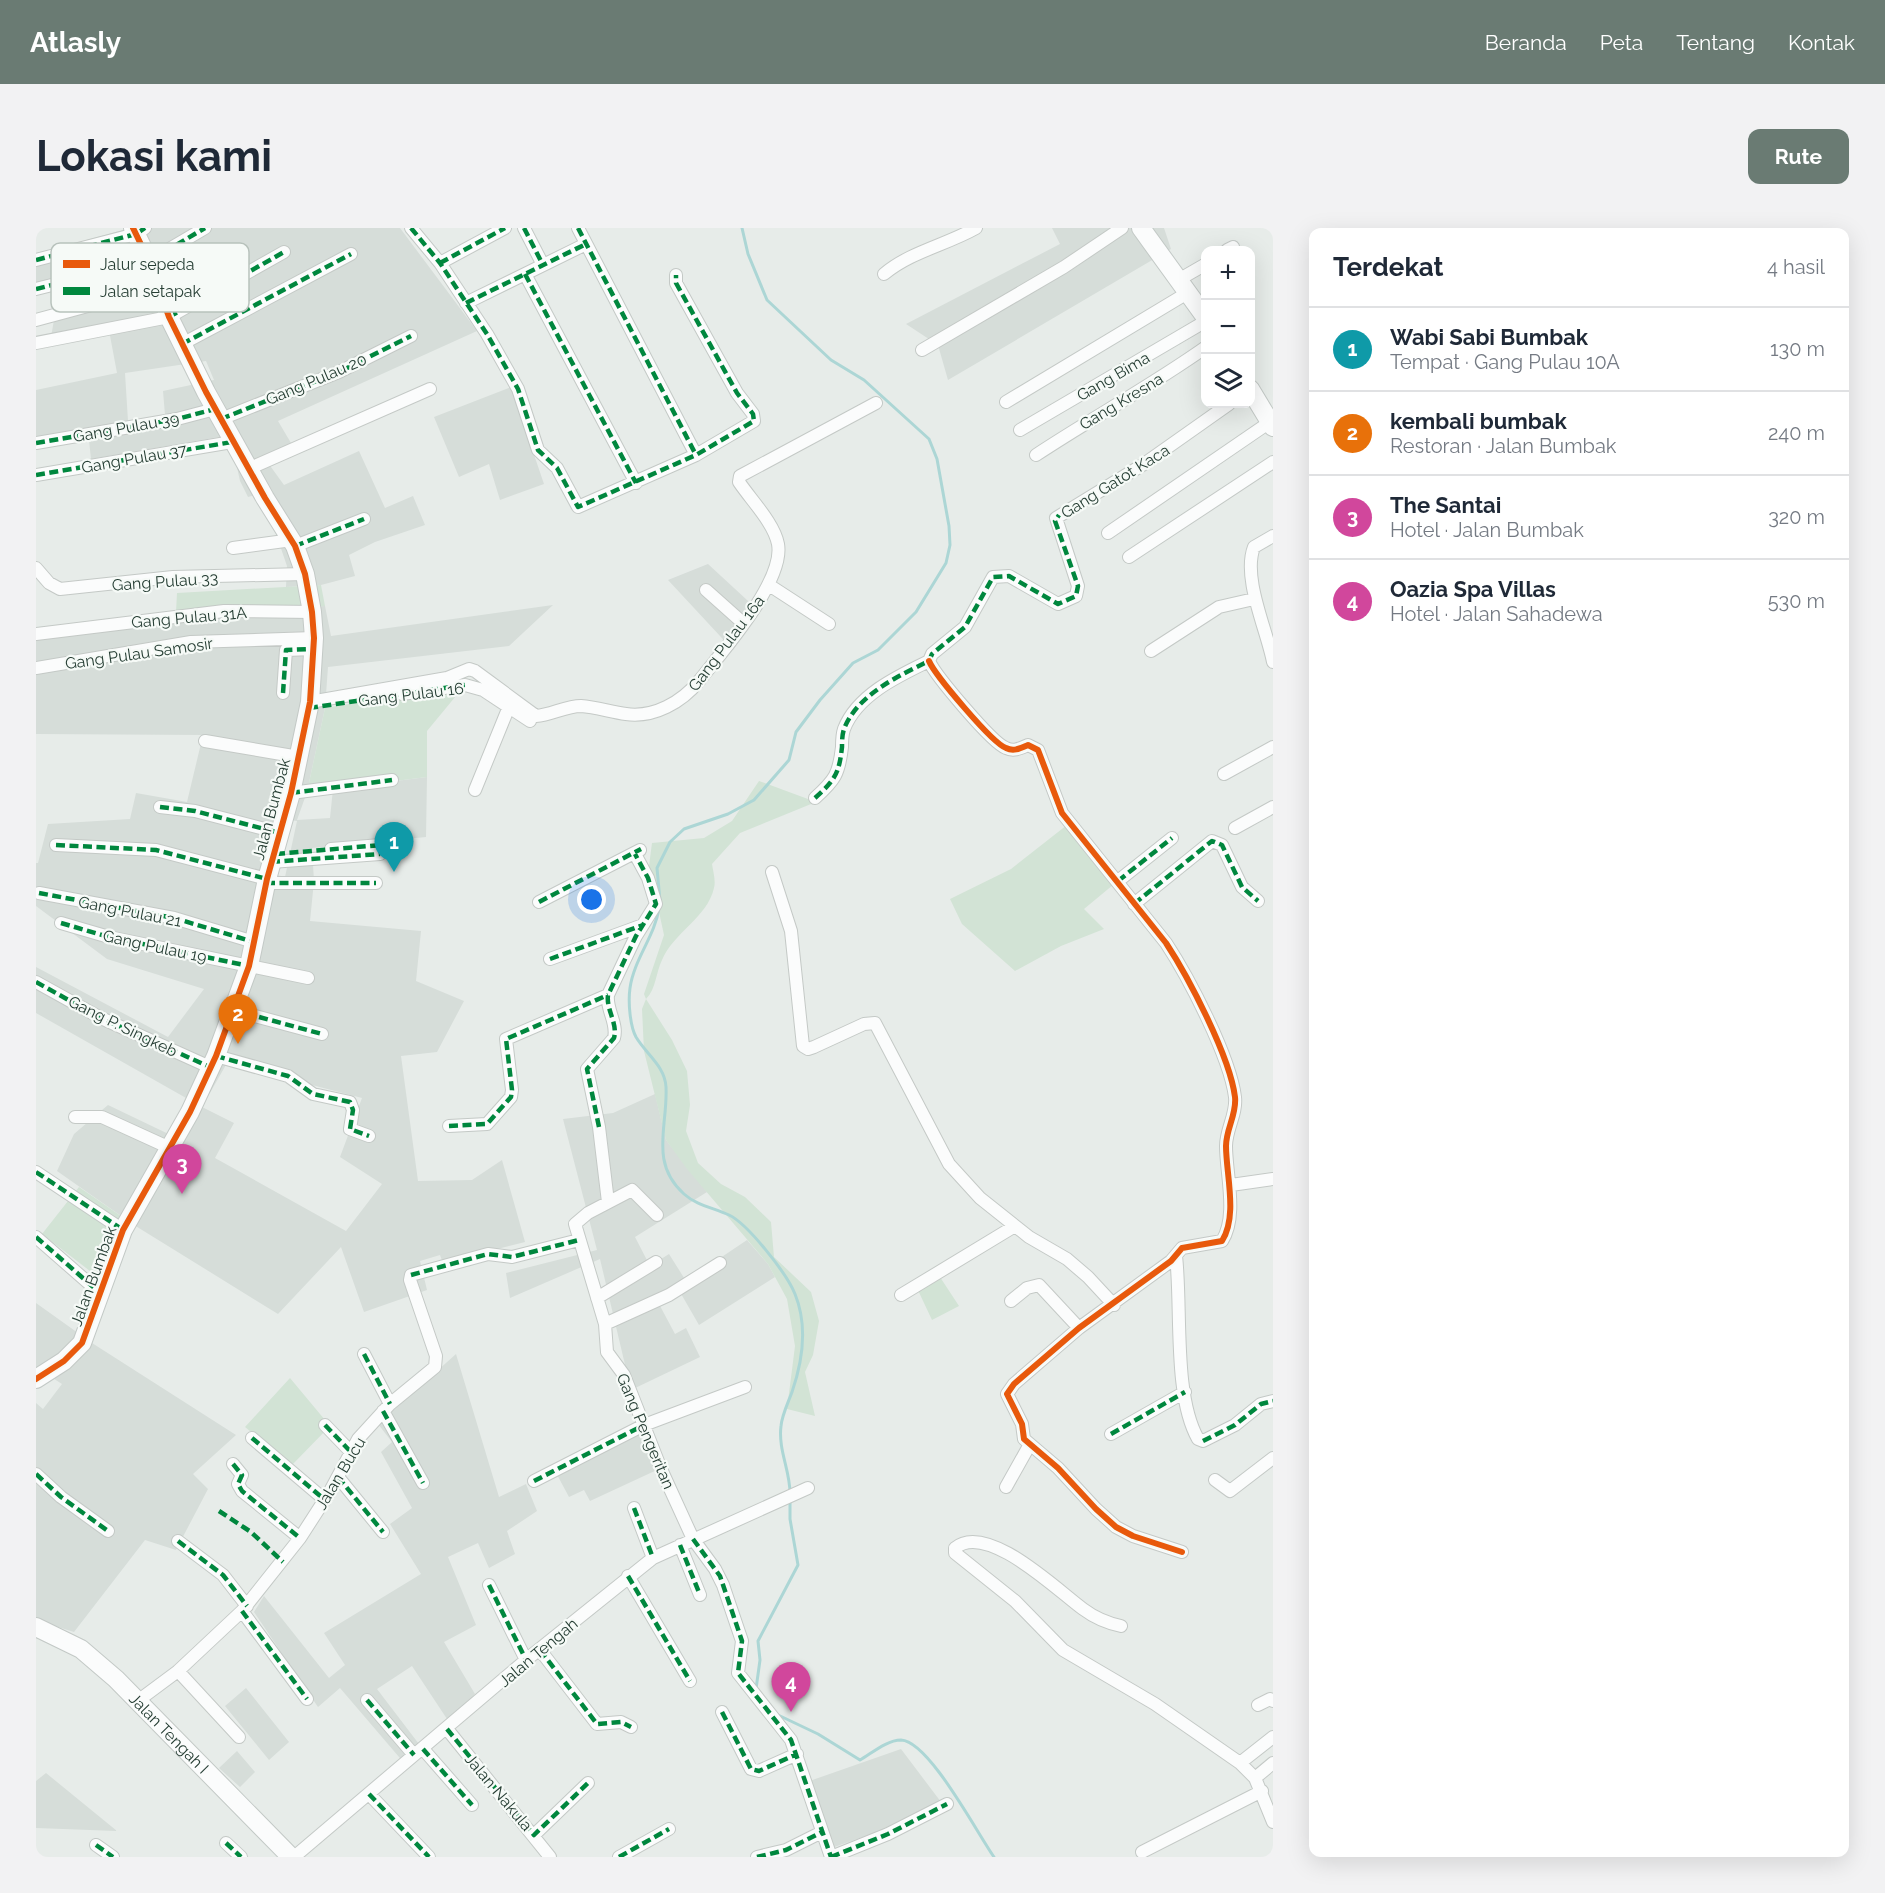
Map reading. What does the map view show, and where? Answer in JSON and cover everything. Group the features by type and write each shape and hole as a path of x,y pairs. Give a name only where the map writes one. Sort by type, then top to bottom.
{"street":[{"path":"180,243 205,228"},
{"path":"411,228 440,263 487,334 518,389 538,450 557,468 578,507 696,455 754,421 753,414 737,393 676,284 676,275"},
{"path":"440,263 505,228"},
{"path":"524,228 543,265"},
{"path":"578,228 696,455"},
{"path":"884,274 897,263 954,240 976,228"},
{"path":"922,350 1064,267 1122,228"},
{"path":"1141,228 1201,311"},
{"path":"94,243 138,230"},
{"path":"466,303 586,244"},
{"path":"249,271 284,252"},
{"path":"249,308 351,254"},
{"path":"36,260 51,256"},
{"path":"1006,402 1184,285 1201,269"},
{"path":"525,274 636,483"},
{"path":"36,289 51,285"},
{"path":"36,320 66,312"},
{"name":"Jalan Bumbak","path":"38,1376 64,1361 82,1343 123,1230 170,1148 214,1062 249,966 269,870 291,793 309,705 314,643 312,612 305,574 294,543 232,442 167,312"},
{"path":"36,344 169,316 176,312"},
{"path":"182,344 242,312"},
{"name":"Gang Bima","path":"1020,430 1201,322"},
{"name":"Gang Pulau 20","path":"218,414 339,372 411,336"},
{"name":"Gang Kresna","path":"1036,455 1201,350"},
{"path":"248,469 430,389"},
{"path":"1108,533 1272,425 1255,396"},
{"path":"769,585 778,545 768,524 739,482 740,476 876,403"},
{"name":"Gang Gatot Kaca","path":"929,661 932,654 965,627 993,577 1009,576 1058,604 1073,599 1078,586 1056,518 1144,464 1223,408"},
{"name":"Gang Pulau 39","path":"36,443 177,418 218,414"},
{"name":"Gang Pulau 37","path":"36,475 232,442"},
{"path":"1129,557 1273,462"},
{"path":"233,548 294,543 364,519"},
{"path":"1273,536 1257,544 1252,550 1254,599 1273,662"},
{"name":"Gang Pulau 33","path":"36,568 48,583 60,590 173,577 305,574"},
{"name":"Gang Pulau 16a","path":"309,705 447,678 469,669 475,671 536,716 579,706 627,714 646,714 670,705 686,695 743,623 769,585 829,624"},
{"path":"706,590 743,623"},
{"path":"1151,651 1219,607 1254,599"},
{"name":"Gang Pulau 31A","path":"36,634 224,611 312,612"},
{"name":"Gang Pulau Samosir","path":"36,668 191,642 314,643"},
{"path":"284,693 286,650 314,643"},
{"path":"815,798 834,780 843,731 850,719 879,689 929,661 970,713 1004,748 1018,749 1028,745 1038,750 1062,813 1118,881 1178,962 1229,1071 1235,1098 1226,1147 1231,1185 1227,1230 1222,1241 1186,1247 1114,1305 1079,1328 1014,1384 1007,1394 1022,1424 1022,1436 1029,1446 1058,1468 1096,1509 1116,1527 1133,1536 1182,1552"},
{"name":"Gang Pulau 16","path":"309,705 465,685 483,690 530,721"},
{"path":"475,790 508,708"},
{"path":"205,741 299,758"},
{"path":"1224,774 1273,747"},
{"path":"291,793 392,780"},
{"path":"160,807 195,811 280,833"},
{"path":"1235,828 1273,807"},
{"path":"1118,881 1172,838"},
{"path":"1134,904 1204,846 1217,841 1222,845 1242,887 1258,901"},
{"path":"56,845 156,850 269,870 376,883"},
{"path":"269,870 380,850"},
{"path":"539,902 638,851 656,897 654,910 643,925 608,994 607,1003 615,1032 614,1038 591,1061 587,1069 599,1127 608,1202"},
{"path":"772,872 791,931 803,1046 808,1049 864,1024 875,1023 949,1164 973,1192 1015,1226 1067,1259 1088,1277 1114,1305"},
{"name":"Gang Pulau 21","path":"39,893 174,918 254,942"},
{"name":"Gang Pulau 19","path":"62,923 109,937 308,978"},
{"path":"550,959 643,925"},
{"name":"Gang P. Singkeb","path":"36,982 101,1018 214,1062 288,1076 313,1094 350,1102 353,1110 350,1129 369,1136"},
{"path":"449,1126 487,1124 511,1097 506,1039 608,994"},
{"path":"233,1010 322,1034"},
{"path":"75,1118 102,1117 170,1148"},
{"path":"36,1172 123,1230"},
{"path":"1231,1185 1273,1179"},
{"path":"579,1240 577,1221 633,1190 657,1215"},
{"path":"902,1295 1015,1226"},
{"path":"36,1237 100,1293"},
{"name":"Gang Pengeritan","path":"579,1240 605,1324 607,1352 624,1375 693,1539 715,1569 723,1585 742,1641 738,1673 744,1684 788,1735 797,1754"},
{"name":"Jalan Bucu","path":"139,1700 178,1671 244,1608 300,1538 325,1500 350,1451 387,1407 430,1373 437,1361 410,1281 411,1275 488,1254 513,1257 579,1240"},
{"path":"1176,1256 1181,1294 1180,1348 1185,1392 1190,1422 1200,1441 1235,1425 1253,1409 1273,1401"},
{"path":"597,1298 656,1262"},
{"path":"605,1324 669,1294 720,1263"},
{"path":"1011,1301 1027,1288 1039,1285 1079,1328"},
{"path":"364,1354 423,1483"},
{"path":"534,1481 644,1425 745,1387"},
{"path":"1111,1434 1185,1392"},
{"path":"324,1425 350,1451"},
{"path":"252,1438 325,1500"},
{"path":"1006,1487 1029,1446"},
{"path":"1215,1480 1230,1491 1273,1458"},
{"path":"233,1464 242,1475 238,1484 242,1491 300,1538"},
{"path":"36,1474 61,1497 108,1531"},
{"path":"338,1477 383,1532"},
{"name":"Jalan Tengah","path":"293,1857 526,1660 653,1558 808,1488"},
{"path":"634,1508 653,1558"},
{"path":"178,1541 223,1575 307,1699"},
{"path":"1121,1626 1098,1619 1011,1555 975,1542 960,1544 955,1548 955,1553 1015,1600 1063,1650 1155,1704 1240,1763 1255,1778 1273,1822"},
{"path":"680,1545 700,1595"},
{"path":"628,1576 690,1681"},
{"path":"489,1585 526,1660"},
{"name":"Jalan Tengah I","path":"36,1627 81,1649 139,1700 193,1759 293,1857"},
{"path":"540,1650 597,1724 621,1722 631,1727"},
{"path":"178,1671 239,1737"},
{"path":"1258,1705 1270,1699 1273,1701"},
{"path":"367,1700 472,1805"},
{"path":"722,1712 751,1769 759,1771 797,1754 831,1857 888,1834 947,1804"},
{"name":"Jalan Nakula","path":"447,1729 550,1857"},
{"path":"1240,1763 1273,1737"},
{"path":"1255,1778 1273,1763"},
{"path":"534,1835 588,1783"},
{"path":"1142,1852 1262,1791"},
{"path":"369,1794 429,1857"},
{"path":"619,1857 669,1828"},
{"path":"757,1857 786,1850 822,1832"},
{"path":"226,1843 241,1857"},
{"path":"96,1845 113,1857"}],"shaded area":[{"path":"130,228 400,228 477,331 278,421 291,443 263,456 284,485 359,451 385,508 413,496 425,525 375,542 349,555 355,576 321,585 286,587 287,566 262,493 248,497 240,481 230,435 91,459 88,431 36,440 36,390 117,373 108,325 51,337 55,312 249,312 249,243 76,243","holes":["206,361 214,380 163,391 165,415 128,421 125,373"]},
{"path":"1052,228 1164,228 1171,249 948,380 938,345 906,324 1060,244"},
{"path":"51,250 51,284 36,287 36,254"},
{"path":"511,387 544,484 500,500 489,464 459,477 434,417"},
{"path":"708,564 760,612 733,650 668,580"},
{"path":"553,605 509,646 328,667 325,708 307,792 297,820 330,818 333,789 427,777 426,837 312,848 314,881 310,921 421,931 416,981 464,1001 437,1052 401,1056 418,1181 472,1180 502,1160 525,1242 443,1263 440,1255 420,1261 427,1290 364,1312 341,1247 278,1314 134,1225 57,1171 74,1134 108,1105 181,1140 202,1107 36,1013 36,967 168,1037 204,989 107,959 36,906 36,863 38,863 48,824 130,819 136,793 187,802 203,735 36,734 36,633 176,612 325,606 331,636","holes":["282,819 297,821 285,877 269,873","227,1063 362,1098 340,1157 382,1184 346,1231 215,1158 234,1123 202,1107"]},
{"path":"655,1094 666,1140 707,1192 635,1237 650,1266 669,1254 686,1281 747,1240 768,1264 775,1277 699,1325 680,1292 659,1304 675,1334 686,1328 700,1357 631,1390 600,1259 510,1298 506,1273 597,1250 563,1119 613,1113"},
{"path":"36,1303 92,1343 236,1435 193,1474 208,1489 176,1550 145,1540 74,1632 36,1620 36,1403 43,1409 62,1384 48,1375 36,1382"},
{"path":"456,1354 499,1497 526,1484 537,1511 507,1531 515,1554 489,1568 478,1543 448,1557 476,1625 444,1642 475,1694 449,1722 412,1666 377,1689 422,1748 405,1764 340,1688 318,1707 254,1612 264,1596 329,1678 345,1665 324,1633 421,1574 390,1524 412,1508 381,1452 392,1442 378,1424"},
{"path":"640,1425 659,1469 590,1501 584,1490 569,1497 554,1469"},
{"path":"246,1688 289,1742 269,1760 225,1706"},
{"path":"901,1749 941,1802 916,1818 826,1850 801,1784"},
{"path":"237,1751 255,1772 240,1787 219,1768"},
{"path":"46,1773 117,1831 36,1828 36,1781"}],"green space":[{"path":"321,585 325,606 176,612 177,593"},
{"path":"465,685 427,731 427,777 307,792 325,708"},
{"path":"759,781 816,802 740,833 712,864 715,885 710,899 698,917 667,950 652,990 646,999 644,994 664,935 649,866 652,843 704,838 732,821"},
{"path":"1067,825 1119,880 1084,909 1104,929 1061,946 1015,971 962,924 950,899 1011,869"},
{"path":"646,999 672,1040 687,1071 690,1105 686,1131 698,1163 721,1184 745,1197 771,1222 774,1257 811,1292 819,1321 813,1355 805,1372 815,1416 787,1409 795,1346 787,1299 768,1264 687,1169 666,1140 644,1051 642,1009"},
{"path":"79,1187 134,1225 112,1288 42,1234"},
{"path":"940,1277 959,1306 932,1320 916,1286"},
{"path":"290,1378 330,1426 292,1465 245,1427"}],"waterway":[{"path":"660,901 657,868 670,842 684,829 728,814 754,800 789,760 796,732 820,700 853,663 878,650 916,612 946,563 950,545 949,526 937,459 929,439 864,380 831,360 767,300 748,254 742,228"},
{"path":"659,908 632,977 629,1000 632,1027 640,1043 659,1066 665,1080 663,1157 673,1182 689,1198 729,1215 746,1228 776,1263 795,1294 802,1318 801,1355 781,1426 790,1493"},
{"path":"756,1689 760,1660 758,1641 798,1565 790,1519 790,1500"},
{"path":"778,1715 818,1734 860,1760 890,1742 901,1740 912,1744 925,1755 952,1790 994,1857"}],"marked path":[{"path":"101,243 136,234 145,228"},
{"path":"180,243 205,228"},
{"path":"411,228 440,263 487,334 518,389 538,450 557,468 578,507 696,455 754,421 753,414 737,393 676,283 676,275"},
{"path":"440,263 505,228"},
{"path":"524,228 543,265"},
{"path":"578,228 696,455"},
{"path":"466,303 586,244"},
{"path":"249,272 284,252"},
{"path":"249,308 351,254"},
{"path":"36,260 51,256"},
{"path":"525,274 636,483"},
{"path":"36,289 51,285"},
{"path":"169,317 178,312"},
{"path":"182,344 242,312"},
{"path":"221,419 339,372 411,336"},
{"path":"36,443 177,419 215,409"},
{"path":"36,475 232,442"},
{"path":"929,661 932,654 965,627 993,577 1009,576 1058,604 1076,596 1078,586 1055,521 1059,515"},
{"path":"295,546 364,519"},
{"path":"283,693 286,650 313,649"},
{"path":"815,798 835,776 844,729 858,706 880,688 929,661"},
{"path":"309,708 465,685"},
{"path":"291,793 392,780"},
{"path":"160,807 195,811 280,833"},
{"path":"1118,881 1172,838"},
{"path":"1134,904 1212,841 1222,845 1242,887 1258,901"},
{"path":"56,845 156,850 267,879"},
{"path":"276,854 381,845"},
{"path":"539,902 641,849"},
{"path":"271,862 380,854"},
{"path":"599,1127 587,1069 614,1038 615,1032 608,995 636,936 656,904 648,878 635,854"},
{"path":"266,883 376,883"},
{"path":"39,893 174,918 254,942"},
{"path":"61,923 109,937 249,966"},
{"path":"550,959 643,925"},
{"path":"36,982 101,1018 212,1068"},
{"path":"449,1126 487,1124 511,1097 506,1039 608,995"},
{"path":"233,1010 322,1034"},
{"path":"216,1056 288,1076 313,1094 350,1102 353,1110 350,1129 369,1136"},
{"path":"36,1172 123,1230"},
{"path":"36,1237 100,1293"},
{"path":"411,1275 488,1254 512,1257 579,1240"},
{"path":"364,1354 390,1404"},
{"path":"1111,1434 1185,1392"},
{"path":"1203,1441 1235,1425 1261,1404 1273,1401"},
{"path":"383,1411 423,1483"},
{"path":"325,1425 350,1451"},
{"path":"534,1481 644,1425"},
{"path":"252,1438 325,1500"},
{"path":"233,1464 242,1475 238,1484 242,1491 300,1538"},
{"path":"36,1474 61,1497 108,1531"},
{"path":"338,1477 383,1532"},
{"path":"634,1508 653,1558"},
{"path":"219,1511 251,1532 283,1562"},
{"path":"693,1539 720,1576 742,1641 738,1673 791,1740 831,1857"},
{"path":"178,1541 223,1575 247,1606"},
{"path":"680,1545 700,1595"},
{"path":"628,1576 690,1681"},
{"path":"489,1585 526,1660"},
{"path":"242,1611 307,1699"},
{"path":"540,1650 597,1724 621,1722 631,1727"},
{"path":"367,1700 414,1755"},
{"path":"722,1712 751,1769 759,1771 797,1754"},
{"path":"447,1729 534,1835 588,1783"},
{"path":"423,1749 472,1805"},
{"path":"369,1794 429,1857"},
{"path":"831,1857 888,1834 947,1804"},
{"path":"619,1857 669,1829"},
{"path":"757,1857 786,1850 822,1832"},
{"path":"226,1843 241,1857"},
{"path":"96,1845 113,1857"}],"cycle path":[{"path":"133,228 140,243"},
{"path":"36,1379 64,1361 82,1343 123,1230 190,1112 216,1056 249,966 267,879 291,793 310,702 314,638 312,612 305,574 295,546 265,498 206,392 167,312"},
{"path":"929,661 965,708 999,743 1012,750 1028,745 1038,750 1062,813 1166,943 1175,958 1207,1018 1232,1080 1235,1103 1226,1146 1230,1207 1227,1231 1222,1241 1182,1248 1171,1261 1079,1328 1014,1384 1007,1394 1022,1424 1024,1439 1058,1468 1096,1509 1116,1527 1133,1536 1182,1552"}],"place":[{"name":"Wabi Sabi Bumbak","path":"394,872"},
{"name":"kembali bumbak","path":"238,1044"},
{"name":"The Santai","path":"182,1194"},
{"name":"Oazia Spa Villas","path":"791,1712"}]}
